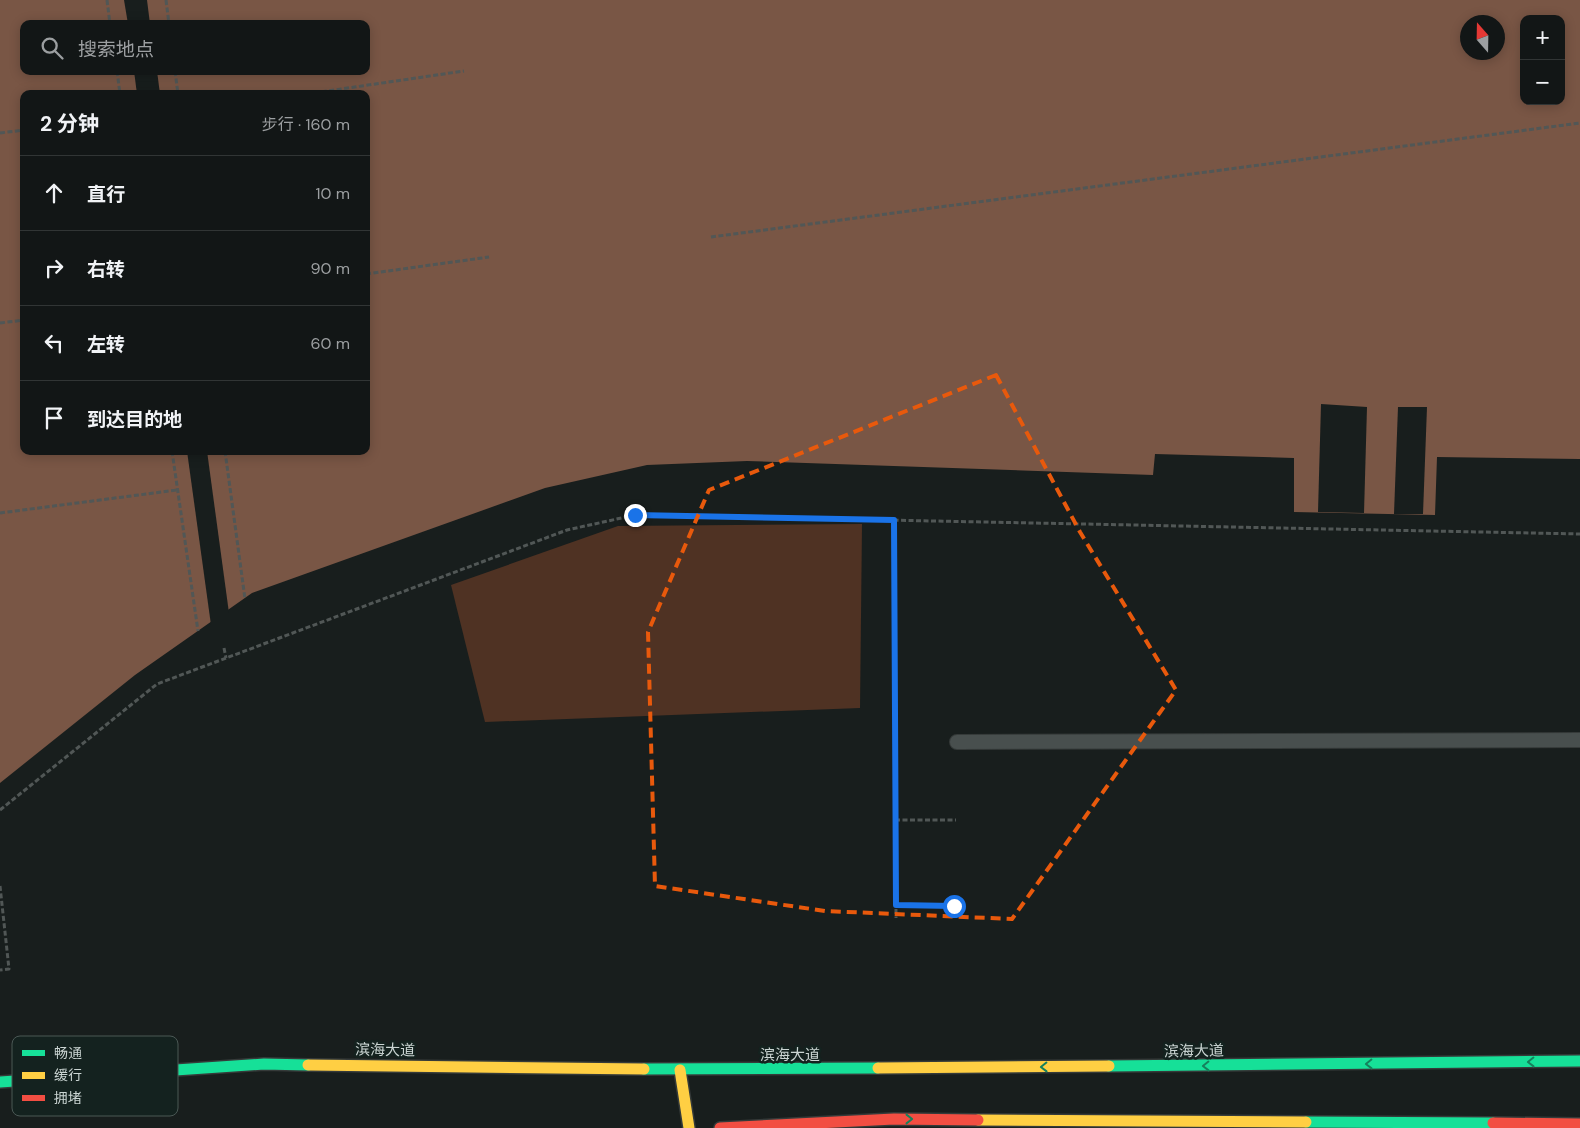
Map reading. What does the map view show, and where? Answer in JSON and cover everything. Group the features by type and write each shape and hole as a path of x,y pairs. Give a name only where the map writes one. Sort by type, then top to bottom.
{"main road":[{"name":"滨海大道","path":"178,1070 264,1064 680,1070 1580,1061"},
{"path":"680,1070 689,1128"},
{"path":"720,1128 894,1119 1580,1124"}],"lane":[{"path":"957,742 1580,740"}],"path":[{"path":"107,0 110,20"},
{"path":"166,0 168,20"},
{"path":"334,90 464,71"},
{"path":"118,75 119,90"},
{"path":"176,75 177,90"},
{"path":"711,237 1580,123"},
{"path":"0,133 20,130"},
{"path":"370,273 489,257"},
{"path":"0,323 20,320"},
{"path":"173,455 198,631"},
{"path":"226,455 244,599"},
{"path":"0,514 177,490"},
{"path":"0,810 158,684 567,530 635,515 1580,534"},
{"path":"894,520 896,918"},
{"path":"224,648 226,658"},
{"path":"895,820 956,820"},
{"path":"0,886 9,969 0,970"},
{"path":"896,905 954,906"}],"highlighted area":[{"path":"996,375 1080,532 1176,690 1012,919 825,911 655,886 648,632 709,490"}],"shaded area":[{"path":"0,0 1580,0 1580,459 1437,457 1435,515 1294,512 1294,458 1155,454 1153,475 747,461 647,465 545,488 252,593 135,675 0,783"},
{"path":"862,524 860,708 485,722 451,585 618,526"}],"pier":[{"path":"124,0 147,0 150,20 127,20"},
{"path":"135,75 158,75 159,90 136,90"},
{"path":"1321,404 1367,407 1364,513 1318,512"},
{"path":"1398,407 1427,407 1423,514 1394,514"},
{"path":"188,455 208,455 229,613 211,625"}],"traffic: fast":[{"path":"1109,1066 1580,1061"},
{"path":"178,1070 264,1064 308,1065"},
{"path":"644,1069 878,1068"},
{"path":"0,1082 12,1081"},
{"path":"1306,1122 1493,1123"}],"traffic: slow":[{"path":"308,1065 644,1069"},
{"path":"878,1068 1109,1066"},
{"path":"680,1070 689,1128"},
{"path":"978,1120 1306,1122"}],"traffic: jam":[{"path":"720,1128 894,1119 978,1120"},
{"path":"1493,1123 1580,1124"}],"route":[{"path":"635,515 894,520 896,905 954,906"}]}
